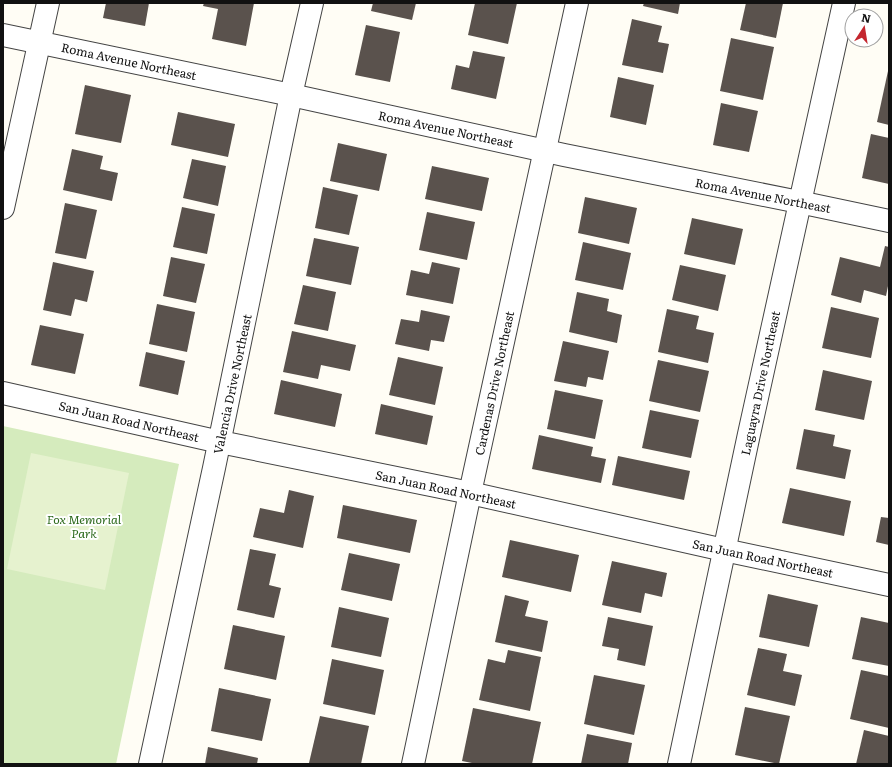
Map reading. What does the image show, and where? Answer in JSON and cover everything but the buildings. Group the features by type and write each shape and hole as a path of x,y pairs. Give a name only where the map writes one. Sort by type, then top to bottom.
{"street":[{"path":"3,208 48,3"},
{"name":"Valencia Drive Northeast","path":"150,764 220,442 291,95 312,3"},
{"name":"Cardenas Drive Northeast","path":"413,764 470,493 577,3"},
{"name":"Laguayra Drive Northeast","path":"679,764 799,202 844,3"},
{"name":"Roma Avenue Northeast","path":"3,34 545,151 889,221"},
{"name":"San Juan Road Northeast","path":"3,392 220,442 470,493 724,550 889,585"}],"green space":[{"name":"Fox Memorial Park","path":"3,426 179,464 116,764 3,764"},
{"path":"31,453 129,473 105,590 7,569"}]}
